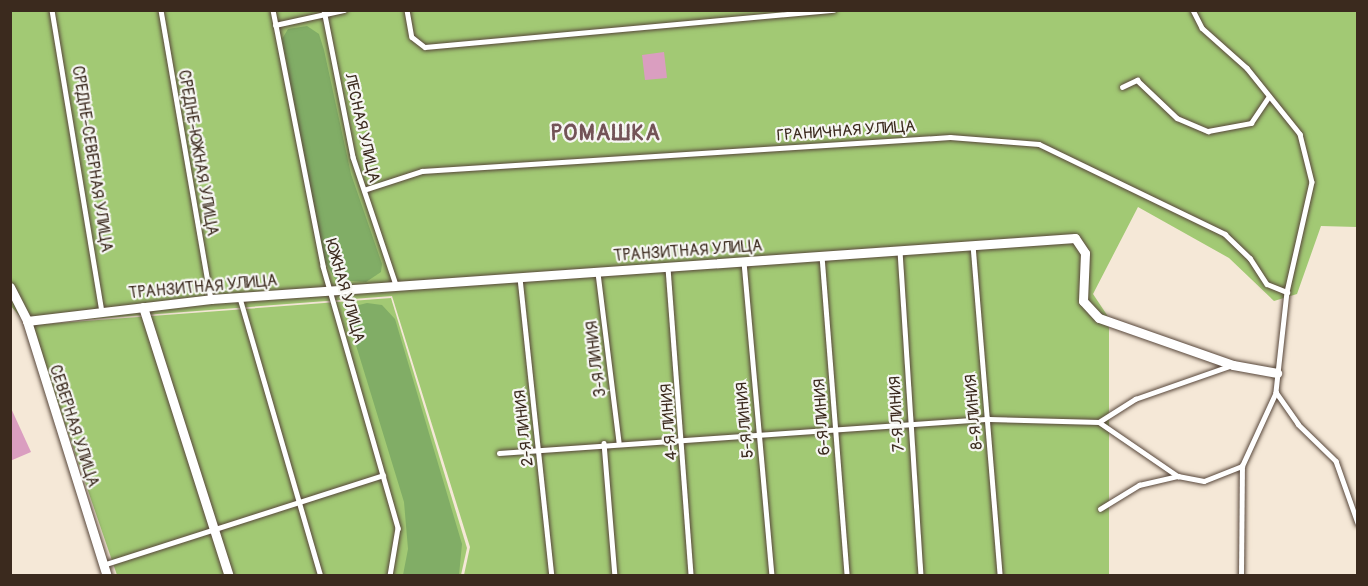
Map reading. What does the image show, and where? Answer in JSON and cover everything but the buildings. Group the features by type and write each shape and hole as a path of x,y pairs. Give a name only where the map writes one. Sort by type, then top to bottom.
{"street":[{"name":"ТРАНЗИТНАЯ УЛИЦА","path":"27,321 211,299 1075,238 1085,253 1083,301 1099,318 1233,365 1277,373"},
{"name":"СЕВЕРНАЯ УЛИЦА","path":"11,291 27,321 107,576"},
{"path":"143,307 229,576"}],"lane":[{"name":"СРЕДНЕ-СЕВЕРНАЯ УЛИЦА","path":"52,10 102,312"},
{"name":"СРЕДНЕ-ЮЖНАЯ УЛИЦА","path":"161,10 211,299"},
{"name":"ЮЖНАЯ УЛИЦА","path":"273,10 323,266 333,292 398,528 390,576"},
{"name":"ЛЕСНАЯ УЛИЦА","path":"324,10 364,190 395,282"},
{"path":"275,25 325,18 344,10"},
{"path":"406,10 412,37 425,47 833,10"},
{"path":"1193,10 1202,28 1269,96 1302,143 1312,182 1304,233 1287,292 1276,392 1242,466 1241,576"},
{"path":"1122,87 1137,80 1177,118 1208,131 1251,123 1269,96"},
{"name":"ГРАНИЧНАЯ УЛИЦА","path":"364,190 422,171 457,168 950,136 1039,144 1225,234 1250,258 1267,284 1287,292"},
{"name":"8-Я ЛИНИЯ","path":"973,245 989,419 1000,576"},
{"name":"7-Я ЛИНИЯ","path":"900,250 908,424 921,576"},
{"name":"6-Я ЛИНИЯ","path":"822,256 847,576"},
{"name":"5-Я ЛИНИЯ","path":"744,262 772,576"},
{"name":"4-Я ЛИНИЯ","path":"668,268 683,438 691,576"},
{"name":"3-Я ЛИНИЯ","path":"598,273 619,442"},
{"name":"2-Я ЛИНИЯ","path":"520,278 552,576"},
{"path":"240,298 321,576"},
{"path":"1099,422 1135,399 1233,365"},
{"path":"1276,392 1298,424 1336,461 1358,524"},
{"path":"499,453 619,442 989,419 1099,422 1178,476 1204,481 1242,466"},
{"path":"604,444 615,576"},
{"path":"103,565 215,531 383,475"},
{"path":"1100,509 1139,485 1178,476"}],"green space":[{"path":"10,11 1357,11 1357,227 1321,226 1297,294 1274,301 1229,258 1138,207 1093,294 1109,318 1109,575 464,575 470,547 392,296 26,324 11,306"},
{"path":"307,26 319,34 351,174 382,264 381,272 366,282 336,280 325,262 282,39 288,29"},
{"path":"391,298 467,548 461,575 117,575 31,325"},
{"path":"367,303 382,305 395,319 462,544 459,575 403,575 408,549 404,502 348,319 355,306"}],"district":[{"name":"РОМАШКА","path":"606,134"}]}
